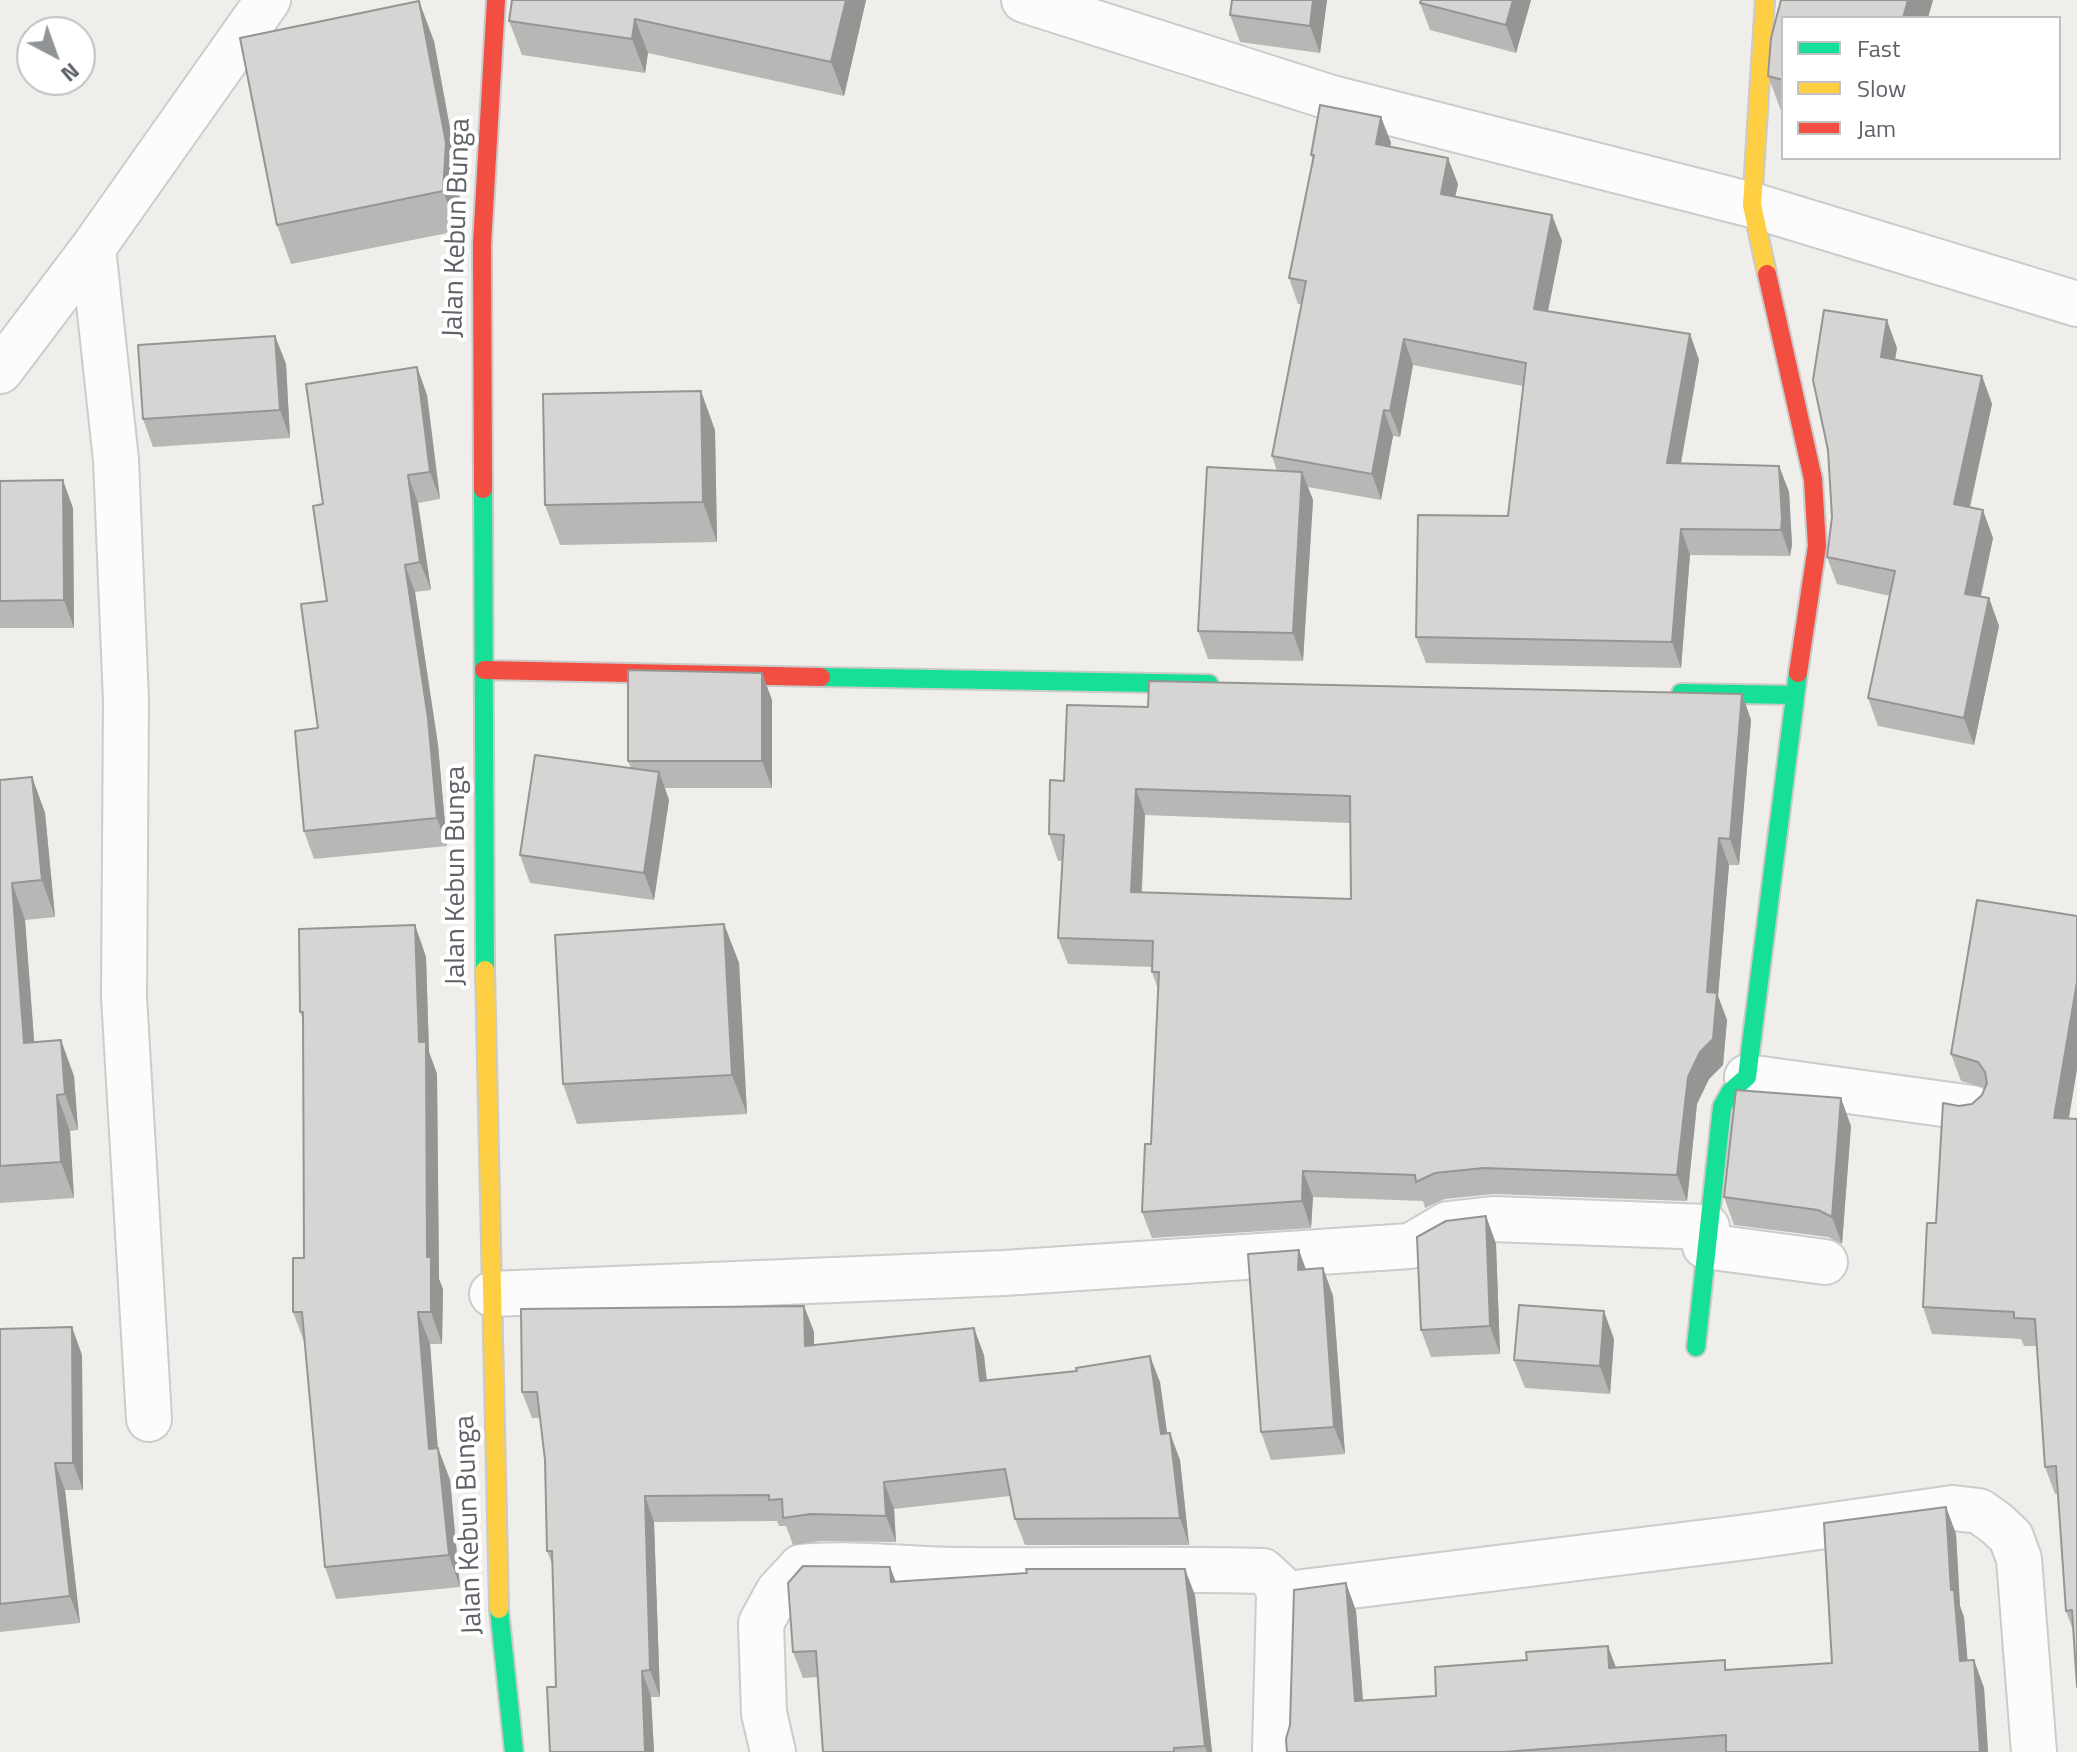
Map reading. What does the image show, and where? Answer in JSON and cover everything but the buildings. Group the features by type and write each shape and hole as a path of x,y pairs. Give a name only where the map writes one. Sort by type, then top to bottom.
{"street":[{"path":"0,371 93,248 268,0"},
{"name":"Jalan Kebun Bunga","path":"496,0 482,244 485,982 498,1603 514,1752"},
{"path":"1024,0 1110,13 1332,98 1752,205 2077,304"},
{"path":"1696,1347 1722,1107 1731,1091 1747,1077 1817,546 1813,479 1752,205 1765,0"},
{"path":"93,248 116,460 126,701 124,997 149,1419"},
{"path":"484,670 1232,684"},
{"path":"1670,693 1795,695"},
{"path":"1747,1077 1972,1108"},
{"path":"492,1294 1004,1273 1410,1246 1448,1224 1493,1219 1706,1236 1825,1262"},
{"path":"1279,1595 1740,1538 1953,1508 1979,1511 2011,1537 2019,1559 2034,1752"},
{"path":"773,1752 764,1713 761,1623 778,1592 801,1567 838,1563 962,1570 1179,1568 1263,1571 1277,1584 1279,1595 1275,1752"}],"traffic: fast":[{"path":"483,489 485,970"},
{"path":"1696,1347 1722,1107 1731,1091 1747,1077 1798,673"},
{"path":"821,677 1209,684"},
{"path":"1681,693 1795,695"},
{"path":"499,1609 514,1752"}],"traffic: slow":[{"path":"1765,0 1752,205 1767,274"},
{"path":"485,970 499,1609"}],"traffic: jam":[{"path":"483,489 482,244 496,0"},
{"path":"1767,274 1813,479 1817,546 1798,673"},
{"path":"484,670 821,677"}]}
